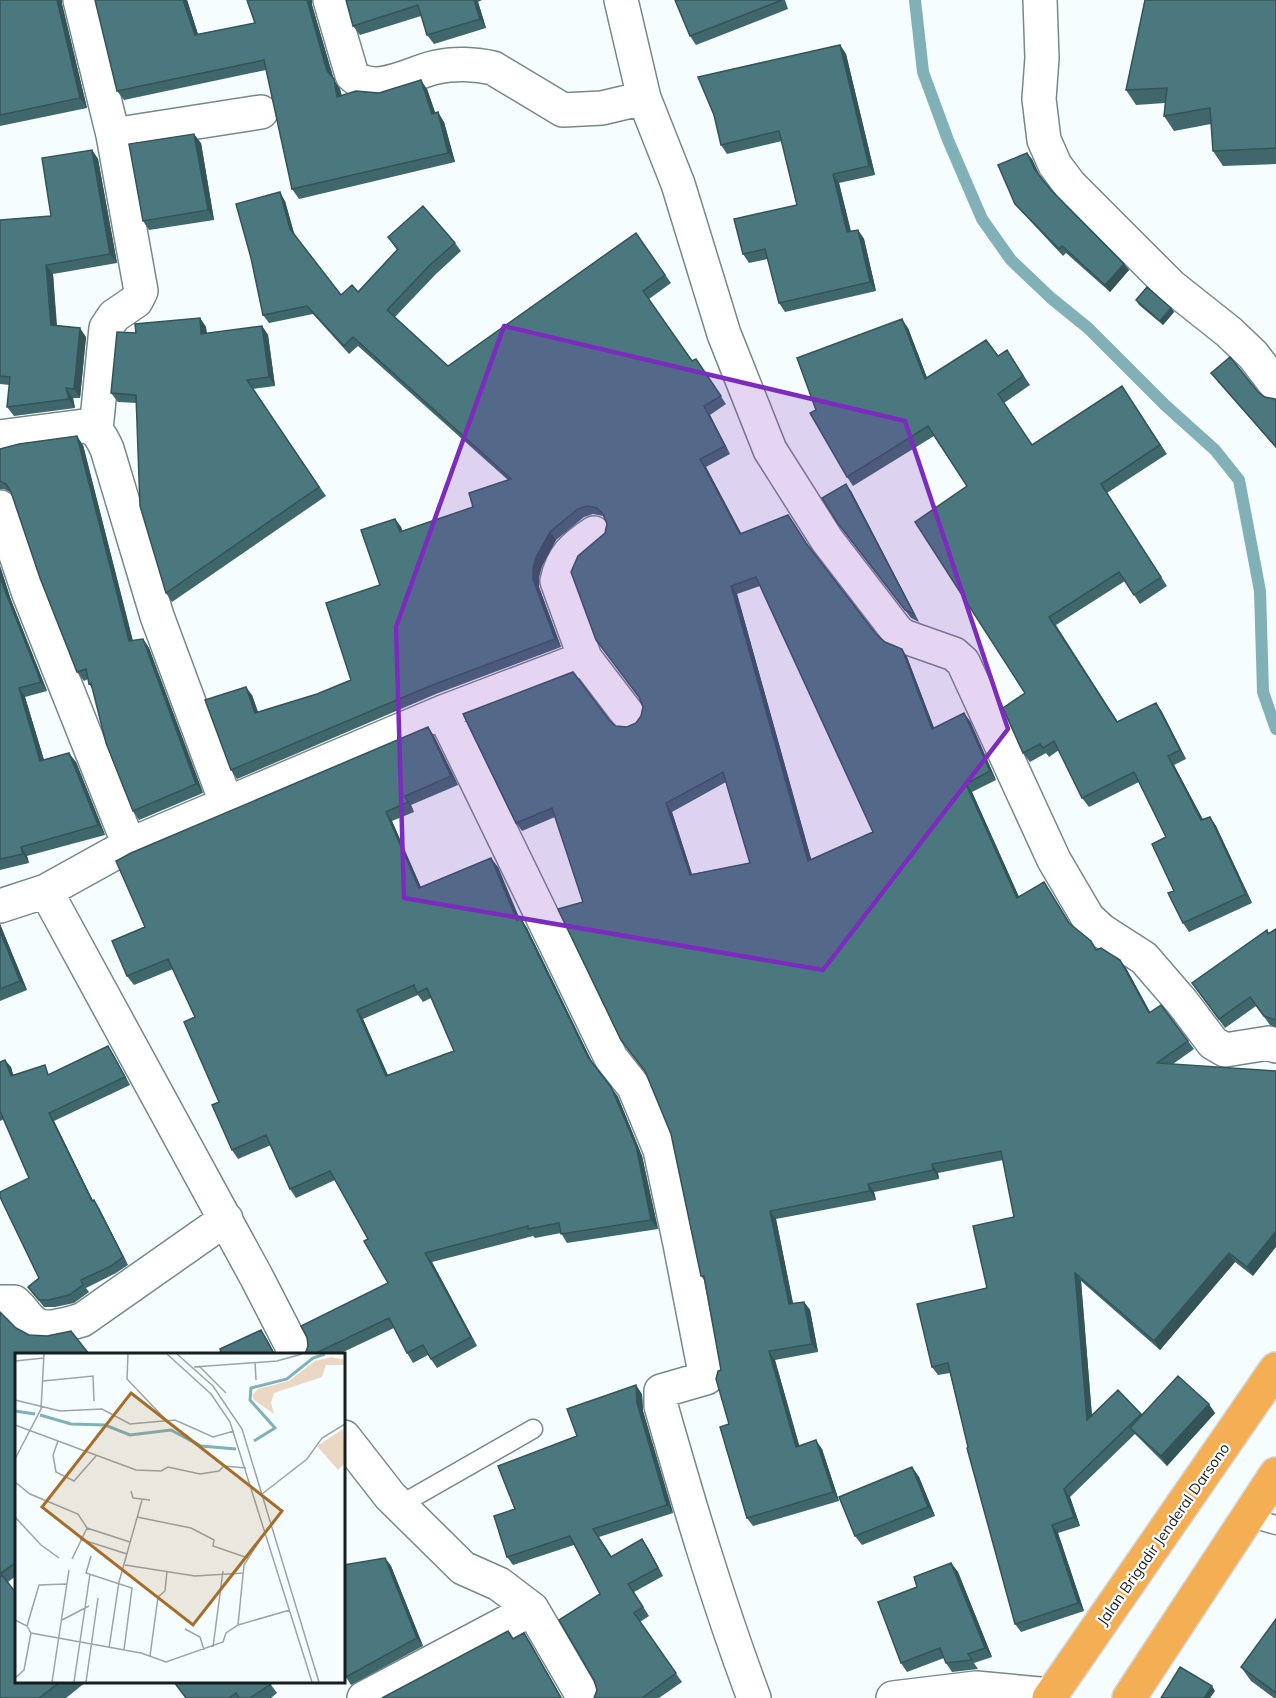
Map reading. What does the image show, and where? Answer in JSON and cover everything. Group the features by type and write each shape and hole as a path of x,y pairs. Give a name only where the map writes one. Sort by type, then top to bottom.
{"highway":[{"name":"Jalan Brigadir Jenderal Darsono","path":"1050,1696 1276,1370"},
{"path":"1129,1698 1261,1521 1276,1474"}],"street":[{"path":"80,0 113,135 141,291 136,301 114,316 106,328 96,430"},
{"path":"330,0 351,75 359,80 381,84 436,67 483,66 493,68 563,110 602,108 644,98"},
{"path":"621,0 644,98 678,184 724,334 770,450 827,540 897,631 903,636 954,654 963,662 1054,860 1088,918 1102,931 1144,958 1213,1043 1225,1050 1269,1043 1276,1046"},
{"path":"1040,0 1042,58 1039,99 1044,140 1055,165 1070,185 1171,286 1229,332 1253,355 1276,385"},
{"path":"113,135 261,112"},
{"path":"0,437 84,426 91,426 96,430 107,449 156,616 227,805"},
{"path":"0,507 29,594 129,845"},
{"path":"594,533 575,545 565,557 559,568 557,581 585,658 630,717"},
{"path":"0,906 46,891 129,845 443,712 585,658"},
{"path":"443,712 611,1058 634,1087 660,1150 706,1378 661,1391 661,1406 694,1524 754,1698"},
{"path":"46,891 226,1220 295,1353"},
{"path":"0,1300 14,1302 40,1326 55,1326 82,1320 226,1220"},
{"path":"345,1438 397,1503 463,1568 499,1584 532,1609 584,1698"},
{"path":"364,1698 532,1609"},
{"path":"893,1698 976,1688 1050,1696"}],"lane":[{"path":"397,1503 407,1502 533,1429"}],"highlighted area":[{"path":"504,326 905,421 1008,729 823,970 404,898 396,627"}],"building":[{"path":"0,0 57,0 80,98 0,115"},
{"path":"95,0 183,0 195,35 255,23 247,0 307,0 327,71 334,79 337,97 356,91 379,93 421,80 432,114 438,112 448,153 292,189 264,60 117,91"},
{"path":"346,0 474,0 480,19 427,35 418,5 353,26"},
{"path":"675,0 782,0 690,36"},
{"path":"1145,0 1276,0 1276,148 1213,151 1210,108 1164,116 1167,88 1126,90"},
{"path":"840,45 869,166 833,174 847,232 858,230 870,282 779,303 765,249 743,254 734,219 797,205 779,131 721,145 714,115 698,77"},
{"path":"194,134 208,210 143,221 129,144"},
{"path":"92,150 110,254 46,265 51,325 80,328 74,389 66,388 69,399 7,407 10,377 0,376 0,220 51,216 42,158"},
{"path":"1027,153 1035,170 1051,190 1124,264 1105,285 1062,246 1059,249 1015,204 998,165"},
{"path":"280,192 290,229 341,295 352,285 358,292 398,249 388,237 423,206 455,243 430,265 387,310 448,366 636,233 665,275 643,291 692,361 696,359 721,396 704,406 725,446 700,459 740,534 788,515 806,543 876,634 885,642 902,649 932,729 964,713 990,771 966,784 1017,898 1044,882 1069,923 1091,941 1096,950 1101,948 1120,960 1149,1013 1161,1005 1188,1041 1157,1063 1276,1071 1276,1231 1247,1267 1229,1253 1154,1341 1075,1273 1087,1420 1118,1390 1141,1414 1064,1489 1074,1517 1052,1525 1078,1603 1015,1624 967,1448 948,1363 932,1367 917,1304 987,1288 973,1226 1014,1217 1001,1151 932,1164 933,1170 868,1184 870,1191 770,1211 789,1304 804,1302 812,1344 769,1351 796,1447 816,1440 833,1492 747,1518 720,1427 729,1424 716,1379 718,1371 721,1370 704,1276 701,1276 671,1134 645,1071 621,1040 558,909 583,902 552,808 516,823 463,714 573,672 616,726 627,727 636,723 641,716 643,707 639,697 596,640 571,572 578,556 605,533 607,524 603,514 597,508 587,506 578,509 550,532 536,557 533,579 555,639 430,686 231,770 205,700 246,687 255,713 317,694 351,680 326,603 380,585 361,530 395,519 400,532 473,507 469,493 511,479 353,337 344,346 307,306 263,315 251,258 236,204","holes":["756,577 873,832 808,861 731,586","723,772 750,863 690,875 666,803"]},
{"path":"1147,287 1171,308 1160,321 1136,300"},
{"path":"200,318 201,334 262,326 269,377 247,380 319,487 166,593 140,506 136,395 111,393 117,332 136,333 135,324"},
{"path":"902,319 925,379 986,340 998,356 1007,350 1023,376 998,394 1032,445 1122,386 1160,445 1101,484 1161,577 1134,595 1119,572 1049,617 1117,722 1156,703 1180,750 1168,756 1201,820 1210,817 1246,894 1183,923 1168,893 1174,891 1152,844 1166,837 1134,772 1082,798 1054,741 1043,748 1040,744 1023,753 1003,708 1025,693 915,522 967,486 928,426 847,477 810,413 816,410 797,358"},
{"path":"1230,357 1258,392 1265,397 1275,399 1276,447 1211,373"},
{"path":"77,436 129,641 143,639 196,784 133,811 106,743 86,669 77,672 40,578 11,492 6,484 0,481 0,449"},
{"path":"846,484 914,614 905,610 837,522 822,498"},
{"path":"0,576 41,682 19,688 40,761 69,753 98,825 21,847 23,854 0,859"},
{"path":"428,727 451,776 405,796 408,802 386,812 419,888 491,858 517,920 521,919 588,1057 611,1087 636,1146 651,1220 561,1234 559,1223 528,1229 528,1226 425,1253 471,1337 431,1359 423,1345 407,1353 389,1318 316,1353 305,1353 308,1346 307,1337 301,1326 388,1283 364,1241 368,1239 330,1171 290,1189 266,1135 232,1150 212,1105 219,1102 184,1022 195,1017 168,959 127,976 112,941 145,927 116,861","holes":["414,985 417,993 427,988 454,1051 386,1076 357,1010"]},
{"path":"1276,929 1276,1020 1264,1016 1250,997 1219,1019 1192,983 1267,930 1268,934"},
{"path":"0,931 20,981 0,989"},
{"path":"108,1046 125,1077 49,1113 92,1201 94,1200 123,1257 111,1266 81,1280 83,1285 69,1295 39,1300 28,1287 39,1278 0,1197 0,1192 29,1178 0,1111 0,1062 5,1060 11,1076 45,1065 48,1075"},
{"path":"0,1312 16,1328 29,1335 47,1336 71,1331 88,1353 15,1353 15,1563 0,1574"},
{"path":"261,1330 273,1353 218,1353 221,1352 220,1349"},
{"path":"1178,1376 1209,1404 1161,1456 1130,1428"},
{"path":"636,1385 637,1403 667,1505 593,1529 611,1557 642,1539 658,1568 628,1584 643,1607 634,1613 676,1673 642,1698 594,1698 597,1690 594,1680 559,1620 600,1594 570,1536 507,1557 494,1516 515,1509 498,1466 577,1436 567,1409"},
{"path":"912,1467 928,1507 855,1536 839,1497"},
{"path":"385,1558 417,1638 346,1677 345,1676 345,1565"},
{"path":"951,1563 985,1648 968,1654 972,1660 946,1663 940,1648 901,1663 878,1602 917,1587 914,1577"},
{"path":"2,1575 15,1592 15,1683 59,1683 39,1698 0,1698 0,1577"},
{"path":"1276,1619 1276,1693 1241,1667"},
{"path":"508,1631 513,1639 524,1633 561,1698 382,1698"},
{"path":"1180,1667 1212,1686 1204,1698 1161,1698"},
{"path":"175,1683 271,1684 250,1698 239,1698 236,1693 229,1698 186,1698"}],"waterway":[{"path":"915,0 923,72 948,140 982,219 1011,260 1051,298 1088,328 1165,405 1215,450 1239,480 1260,591 1263,692 1276,729"}]}
